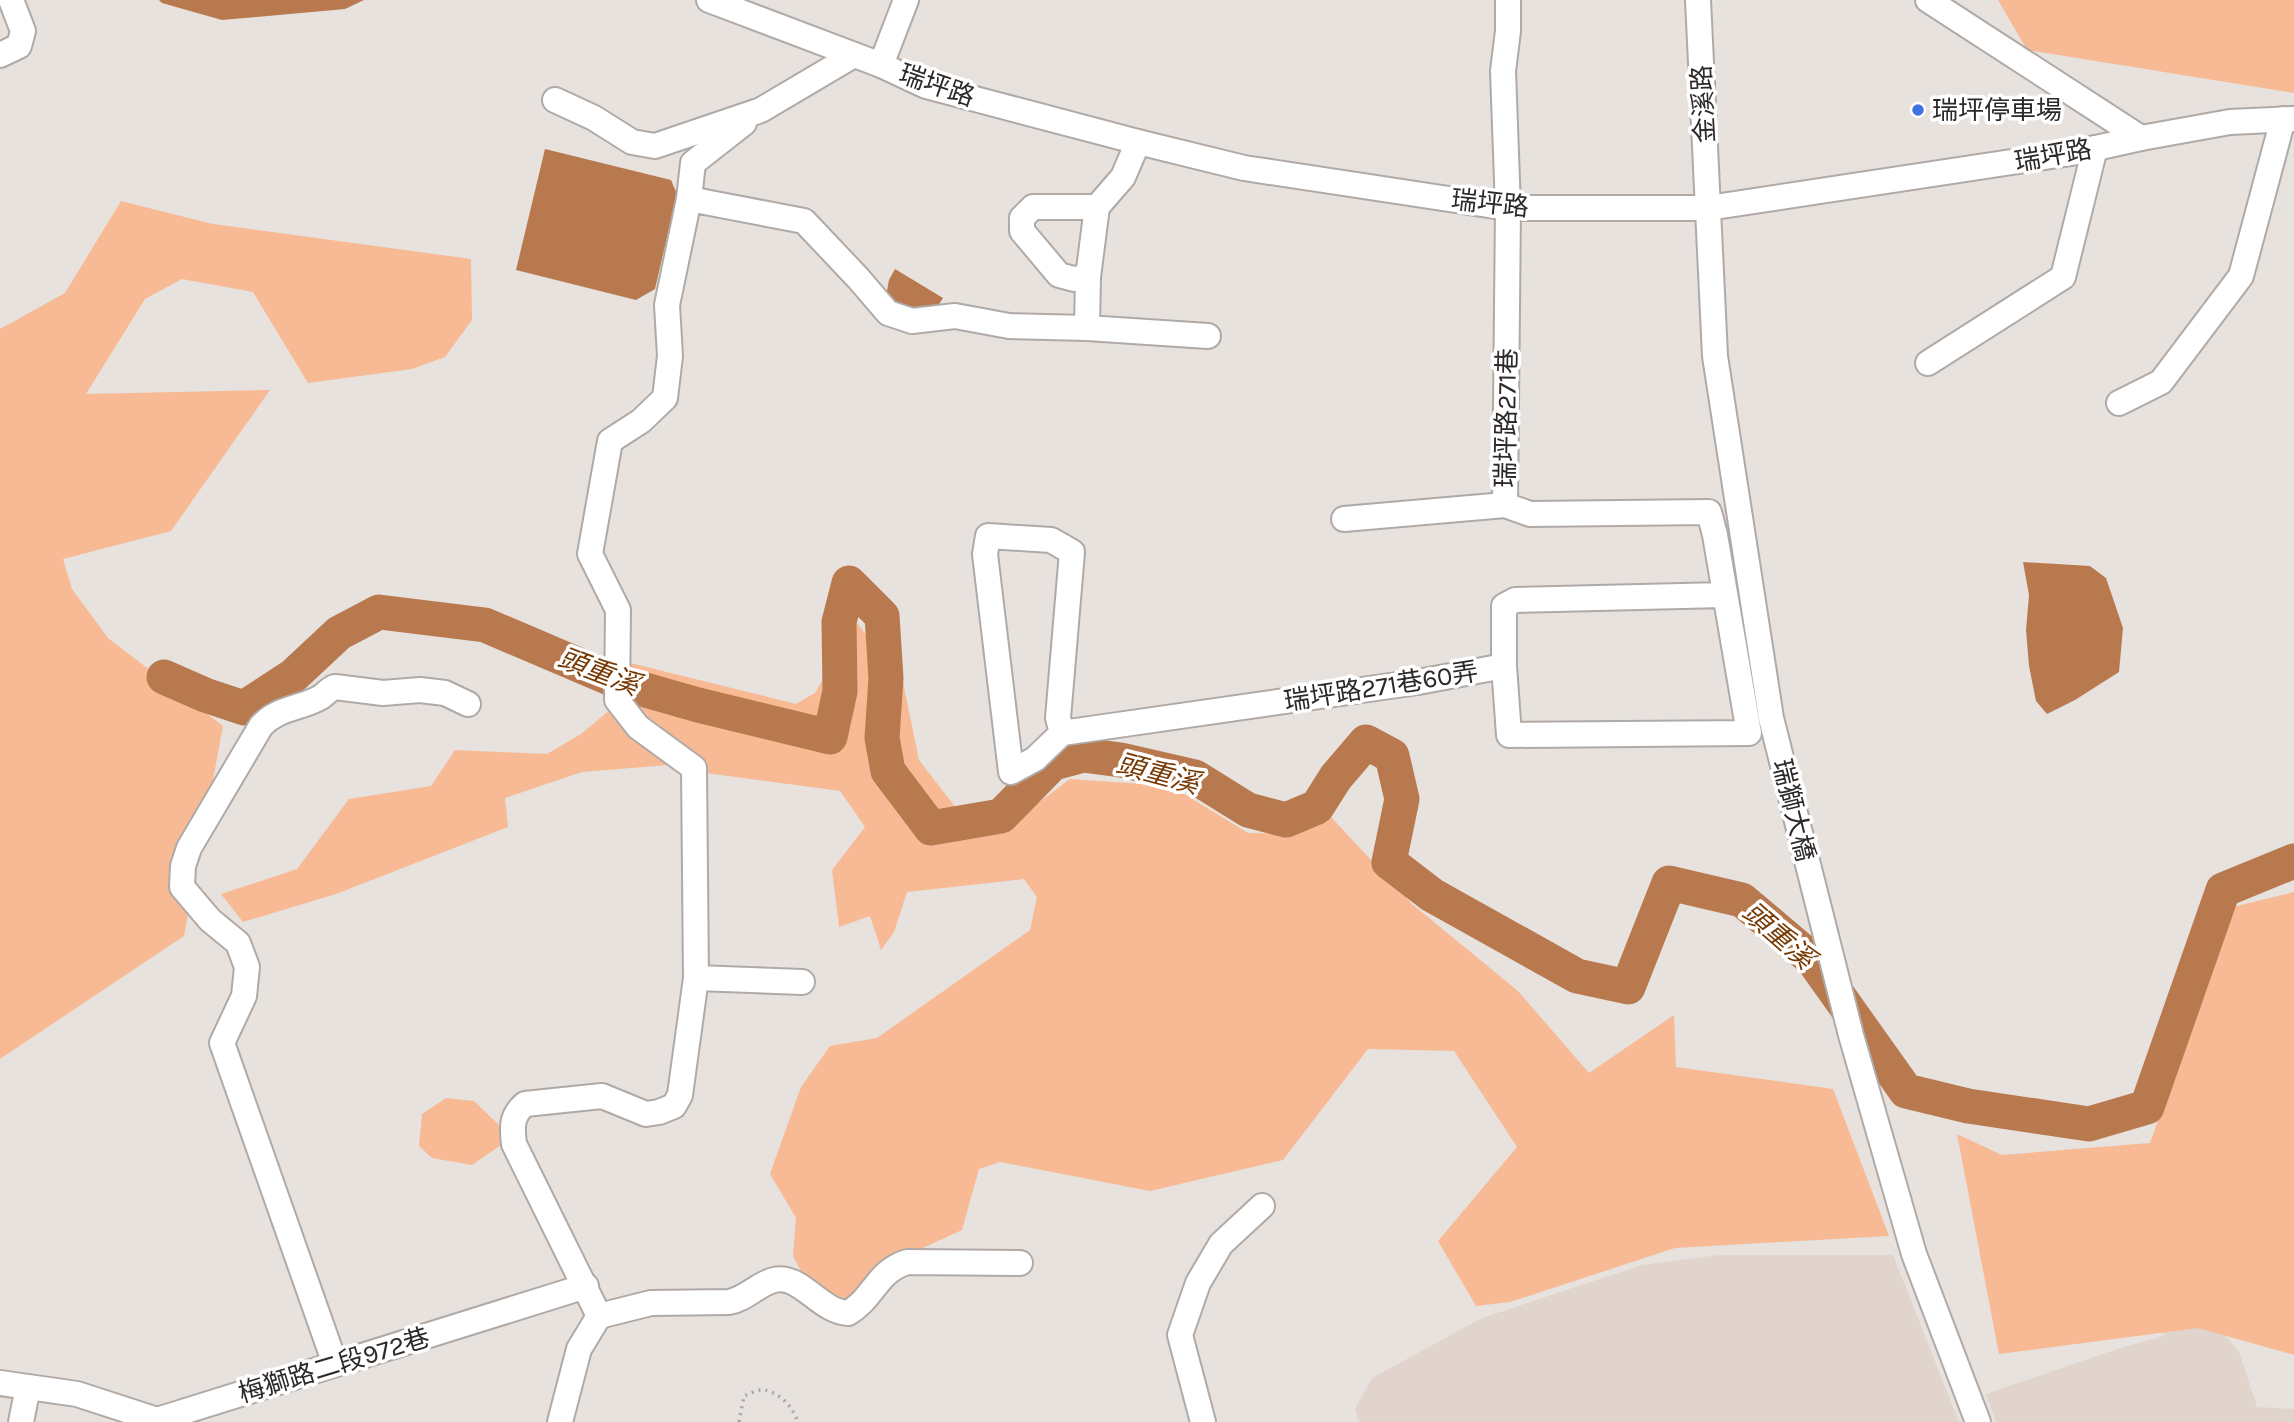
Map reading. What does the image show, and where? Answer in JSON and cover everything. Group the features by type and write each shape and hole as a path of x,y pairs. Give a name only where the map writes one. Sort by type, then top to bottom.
{"street":[{"path":"0,55 19,46 23,31 11,0"},
{"name":"瑞坪路","path":"709,0 881,65 926,86 1138,142 1244,169 1508,208 1708,208 2095,148 2230,122 2289,119"},
{"path":"881,65 906,0"},
{"name":"瑞坪路271巷","path":"1508,0 1508,31 1503,71 1508,208 1505,505 1530,514 1709,512 1724,595"},
{"name":"金溪路","path":"1698,0 1715,356"},
{"path":"1928,0 2141,138"},
{"path":"599,1316 514,1144 512,1122 525,1104 602,1096 646,1114 674,1105 680,1095 696,978 694,768 638,727 617,700 618,610 590,554 610,441 641,421 665,398 670,356 667,304 689,199 693,163 761,110 855,55"},
{"path":"555,100 594,118 632,142 645,146 655,146 761,110"},
{"path":"2119,403 2161,382 2241,276 2289,119"},
{"path":"1087,328 1088,277 1097,207 1123,177 1138,142"},
{"path":"1928,363 2063,277 2095,148"},
{"path":"689,199 804,221 888,313 912,321 955,316 1009,326 1087,328 1208,337"},
{"path":"1088,277 1074,279 1059,275 1022,231 1022,218 1033,207 1097,207"},
{"name":"瑞獅大橋","path":"1715,356 1771,718 1851,1035 1914,1254 1978,1422"},
{"path":"1344,519 1505,505"},
{"path":"988,536 1051,540 1072,552 1058,718 1062,733 1035,759 1011,772 985,554 988,536"},
{"path":"1504,666 1508,735 1749,733 1724,595"},
{"name":"瑞坪路271巷60弄","path":"1062,733 1418,682 1504,666 1504,606 1515,600 1724,595"},
{"path":"335,1364 222,1043 244,996 247,967 237,943 210,920 182,887 183,866 201,824 261,726 281,710 312,701 335,687 383,693 420,690 445,692 468,704"},
{"path":"696,978 802,982"},
{"path":"1203,1422 1180,1335 1198,1283 1221,1244 1262,1206"},
{"path":"560,1422 579,1349 599,1316 651,1303 739,1300 773,1280 783,1279 791,1281 829,1309 848,1312 859,1306 883,1275 897,1265 907,1262 1020,1263"},
{"name":"梅獅路二段972巷","path":"0,1383 77,1394 157,1420 586,1286"},
{"path":"22,1422 28,1387"}],"path":[{"path":"739,1422 744,1396 760,1390 779,1395 796,1415 798,1422"}],"shaded area":[{"path":"159,0 364,0 345,9 222,20"},
{"path":"1998,0 2294,0 2294,93 2027,50"},
{"path":"545,149 671,180 677,194 655,289 636,300 516,270"},
{"path":"121,201 213,224 471,259 472,320 445,357 412,369 308,383 253,292 182,279 145,299 86,394 270,390 171,531 63,559 72,589 108,638 223,726 184,936 0,1059 0,329 65,293"},
{"path":"895,269 943,298 933,314 926,317 892,302 886,296 889,280"},
{"path":"2023,562 2090,566 2106,578 2123,628 2119,672 2047,714 2036,701 2029,666 2026,630 2029,595"},
{"path":"857,623 903,682 919,760 976,834 1014,821 1070,779 1171,786 1248,833 1293,834 1331,817 1412,904 1518,991 1589,1073 1674,1015 1676,1067 1833,1089 1889,1236 1675,1248 1510,1302 1476,1306 1438,1241 1517,1147 1454,1051 1368,1049 1283,1160 1150,1191 1000,1162 979,1169 962,1230 892,1262 843,1303 810,1288 793,1256 796,1218 770,1174 801,1087 830,1046 877,1038 1030,930 1037,897 1024,879 907,892 894,932 881,950 870,916 839,927 832,870 865,827 840,791 698,772 635,709 618,660 796,704 815,693"},
{"path":"611,709 668,765 582,772 505,798 508,827 336,894 243,922 221,894 297,869 349,799 431,786 455,750 547,754 581,734"},
{"path":"2294,892 2294,1355 2198,1328 1999,1354 1957,1134 2002,1155 2150,1143 2233,907"},
{"path":"446,1098 474,1101 499,1125 501,1145 472,1165 432,1158 419,1146 422,1114"},
{"path":"1719,1255 1893,1255 1959,1422 1359,1422 1355,1409 1372,1378 1482,1318 1642,1265"},
{"path":"2203,1308 2239,1352 2257,1407 2294,1409 2294,1422 1996,1422 1986,1394 2123,1347 2164,1336 2160,1323"}],"waterway":[{"name":"頭重溪","path":"164,677 244,708 293,676 339,633 379,612 485,625 621,683 830,737 840,691 839,622 849,583 882,616 886,678 882,738 888,771 931,828 1001,816 1053,763 1083,755 1121,760 1195,777 1248,810 1286,820 1317,807 1336,777 1366,742 1392,756 1402,799 1389,862 1432,895 1577,976 1628,987 1669,883 1742,900 1813,960 1906,1091 1968,1106 2089,1124 2147,1107 2223,890 2294,861"}],"place":[{"name":"瑞坪停車場","path":"1918,110"}]}
